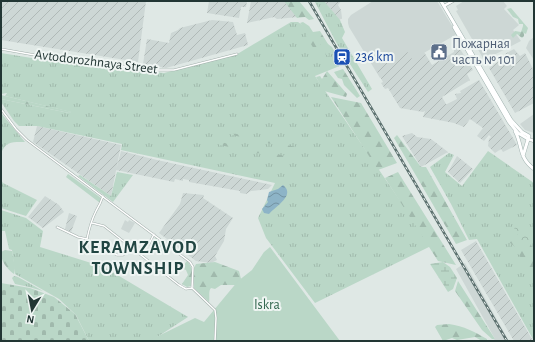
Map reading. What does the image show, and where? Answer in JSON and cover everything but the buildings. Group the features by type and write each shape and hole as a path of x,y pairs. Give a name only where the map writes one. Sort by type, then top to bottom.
{"main road":[{"path":"440,1 513,127 526,162 534,169"},
{"path":"479,68 511,120 529,137"},
{"path":"513,127 520,134 529,137"},
{"path":"523,156 529,137"}],"street":[{"path":"443,7 452,1"},
{"name":"Avtodorozhnaya Street","path":"1,49 74,62 92,61 140,70 164,71 174,70 236,54"},
{"path":"1,109 16,129 27,140 192,264 192,288"},
{"path":"529,137 534,138"},
{"path":"529,137 534,141"},
{"path":"87,238 103,196"},
{"path":"92,223 104,226 180,285 186,288 192,288 214,310 216,318 215,341"},
{"path":"57,227 78,236 87,238 120,256 131,247"},
{"path":"137,252 149,244 154,234"}],"shaded area":[{"path":"1,1 146,1 138,62 1,40"},
{"path":"209,1 247,1 246,7 241,7 239,18 207,13"},
{"path":"251,1 285,1 298,17 277,19 274,17 247,23"},
{"path":"324,1 341,1 338,5 341,10 342,18 339,20"},
{"path":"373,1 437,1 457,34 380,78 348,23 348,19 351,15"},
{"path":"464,1 503,1 507,6 504,9 519,25 513,30 521,41 484,60 456,11 458,10 456,6"},
{"path":"212,20 233,22 237,35 245,33 248,45 166,68 143,64 147,39 169,43 171,33 180,28"},
{"path":"534,37 534,60 526,48 529,41"},
{"path":"456,44 473,70 467,74 470,80 442,97 446,104 457,99 455,94 461,93 460,91 479,80 517,145 503,152 501,149 495,153 488,146 489,139 491,137 489,135 484,141 477,136 483,128 470,119 464,127 454,123 423,117 425,111 423,112 400,108 388,88 385,89 381,83 383,82 375,68 406,50 412,59 424,52 432,65 454,52 452,46"},
{"path":"514,49 520,56 525,53 534,71 534,103 515,113 489,68 502,59 505,65 509,62 505,54"},
{"path":"534,114 534,133 525,130 520,124"},
{"path":"37,126 121,145 111,196 33,142"},
{"path":"412,133 417,137 431,139 448,152 421,167 402,136"},
{"path":"121,151 272,185 268,189 251,191 246,194 240,193 240,191 189,182 189,180 183,179 183,181 175,179 174,182 116,170"},
{"path":"457,156 473,169 460,183 448,172"},
{"path":"183,193 204,195 203,198 233,218 226,229 224,241 215,256 217,260 211,263 196,261 159,233 180,204"},
{"path":"45,196 59,205 64,212 43,228 28,217"},
{"path":"69,213 77,216 71,232 65,229"},
{"path":"125,220 135,223 129,233 121,229"},
{"path":"476,241 533,341 514,341 461,250"},
{"path":"465,263 509,341 491,341 495,339 456,269"}],"green space":[{"path":"284,1 299,1 314,19 309,20 305,17 297,18"},
{"path":"324,1 340,20 345,32 342,38 372,89 368,92 337,44 315,2"},
{"path":"511,8 528,28 526,34 524,33 522,38 517,34 513,38 511,35 515,31 521,32 523,24 519,24 518,19 513,17 507,9"},
{"path":"291,22 298,22 332,47 342,65 315,76 431,246 315,303 266,238 258,218 275,183 121,150 122,144 37,126 19,126 1,102 1,99 69,113 71,112 5,96 7,93 1,94 1,53 50,61 164,73 239,53"},
{"path":"303,22 309,26 313,32 320,31 331,49 328,51 329,56 326,55 323,44 320,42 321,48 319,50 314,49 306,36 308,33 300,23"},
{"path":"343,69 360,96 357,98 344,85 342,79 338,78 334,72"},
{"path":"327,71 347,94 346,97 324,91 316,77 320,76 322,79"},
{"path":"1,95 72,112 69,113 1,99"},
{"path":"331,97 361,103 397,163 378,170"},
{"path":"1,113 25,142 13,142 7,144 1,154"},
{"path":"232,133 305,149 304,151 232,135"},
{"path":"397,135 421,167 426,167 467,240 456,244 394,138"},
{"path":"220,142 300,159 299,162 220,145"},
{"path":"488,151 534,183 534,341 477,239 469,240 430,167 449,153 454,155 445,172 462,186"},
{"path":"117,172 133,175 113,202 78,176 80,175 111,196"},
{"path":"398,172 456,265 438,261 385,178"},
{"path":"68,174 101,198 100,203 66,177"},
{"path":"1,180 3,183 37,200 26,216 1,208"},
{"path":"1,210 26,218 43,231 40,247 104,267 188,317 151,341 89,341 76,315 59,299 15,274 12,250 9,249 5,231 1,231"},
{"path":"522,225 533,243 525,248 515,237 518,234 514,228"},
{"path":"156,237 169,247 168,254 165,254 153,245"},
{"path":"515,240 518,241 525,249 531,245 534,253 534,275 514,246 509,242"},
{"name":"Iskra","path":"270,247 340,341 148,341 195,318 204,322 238,281 252,270 264,252"},
{"path":"5,250 12,251 15,268 14,274 6,267 3,261 1,252"},
{"path":"187,261 192,270 192,276 191,286 187,287 182,284 188,275 186,270 181,268"},
{"path":"215,262 239,271 241,279 237,285 221,285 215,289 211,288 209,292 209,302 194,288 194,268 196,264"},
{"path":"443,262 450,267 457,278 453,289 448,292 430,264"},
{"path":"14,276 43,291 15,284 12,278"},
{"path":"458,281 495,339 492,339 482,330 455,291"},
{"path":"1,283 30,288 54,297 75,314 89,341 1,341"},
{"path":"449,324 460,326 478,334 487,339 487,341 482,341 475,337 457,340 452,338 443,341 435,327 437,325"}],"water":[{"path":"283,185 287,193 284,200 269,214 264,213 262,209 268,202 269,192 278,189"}],"railway":[{"path":"309,1 507,341"}],"place":[{"name":"Пожарная часть № 101","path":"439,52"},
{"name":"236 km","path":"342,57"}],"district":[{"name":"KERAMZAVOD TOWNSHIP","path":"138,258"}]}
